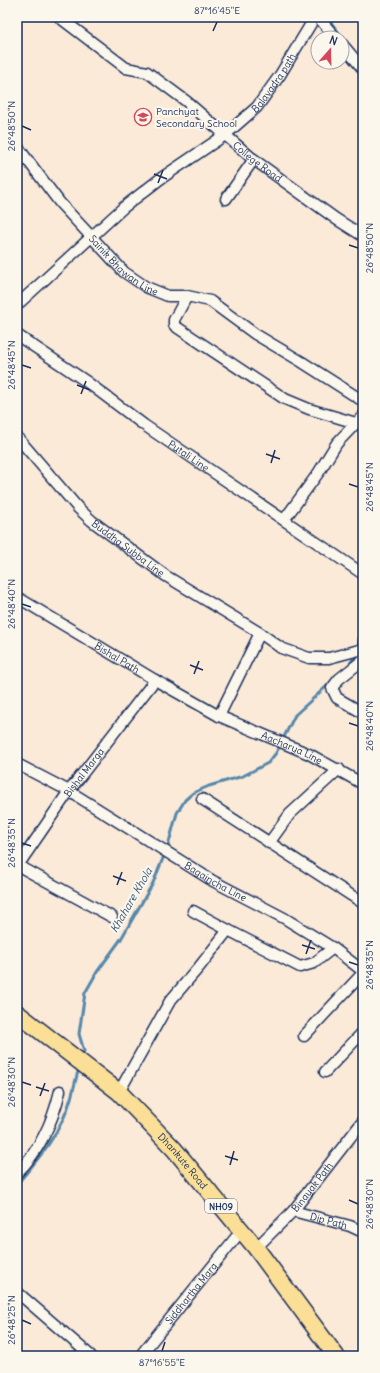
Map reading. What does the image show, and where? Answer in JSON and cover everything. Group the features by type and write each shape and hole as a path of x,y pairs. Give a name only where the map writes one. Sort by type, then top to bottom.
{"main road":[{"name":"Dhankute Road","path":"17,1013 74,1056 118,1092 174,1150 256,1248 336,1356"}],"street":[{"name":"College Road","path":"59,17 126,68 147,72 186,101 254,159 336,219 363,236"},
{"name":"Balavadra path","path":"17,305 124,207 154,183 225,135 257,107 280,76 315,17"},
{"path":"318,17 329,30"},
{"path":"350,54 363,69"},
{"name":"Sainik Bhawan Line","path":"17,146 60,203 124,272 146,287 168,296 187,296 210,301 255,334 363,401"},
{"path":"226,198 254,159"},
{"path":"187,296 174,320 174,325 178,328 285,398 309,409 360,420"},
{"name":"Putali Line","path":"17,335 363,574"},
{"path":"284,520 319,472 337,443 360,420"},
{"name":"Buddha Subba Line","path":"17,438 78,508 92,521 166,576 260,633 281,648 310,658 329,658 363,649"},
{"name":"Bishal Path","path":"17,597 155,680 219,716"},
{"path":"219,716 260,633"},
{"path":"363,660 339,679 332,688 337,698 363,713"},
{"name":"Bishal Marga","path":"17,866 69,791 155,680"},
{"name":"Aacharya Line","path":"219,716 288,745 339,769 363,784"},
{"name":"Bagaincha Line","path":"17,764 69,791 161,847 213,881 284,918 333,948 363,972"},
{"path":"269,843 290,814 339,769"},
{"path":"202,799 363,903"},
{"path":"17,866 112,917"},
{"path":"192,911 300,967 314,963 333,948"},
{"path":"118,1092 170,1001 228,930"},
{"path":"304,1036 363,972"},
{"path":"325,1072 363,1032"},
{"path":"17,1172 35,1152 42,1139 56,1109 60,1091"},
{"name":"Binayak Path","path":"256,1248 294,1211 363,1121"},
{"name":"Dip Path","path":"294,1211 350,1226 363,1232"},
{"name":"Siddhartha Marg","path":"140,1356 241,1230"},
{"path":"18,1294 91,1356"}],"waterway":[{"path":"328,19 337,30"},
{"name":"Khahare Khola","path":"358,648 363,594"},
{"name":"Khahare Khola","path":"349,665 357,653"},
{"name":"Khahare Khola","path":"82,1057 84,1051 79,1034 85,993 97,972 121,939 153,883 168,846 177,813 185,800 193,793 209,786 243,776 268,763 276,753 295,715 329,684"},
{"name":"Khahare Khola","path":"17,1184 49,1144 62,1122 71,1098 79,1068"}],"place":[{"name":"Panchyat Secondary School","path":"143,117"}]}
